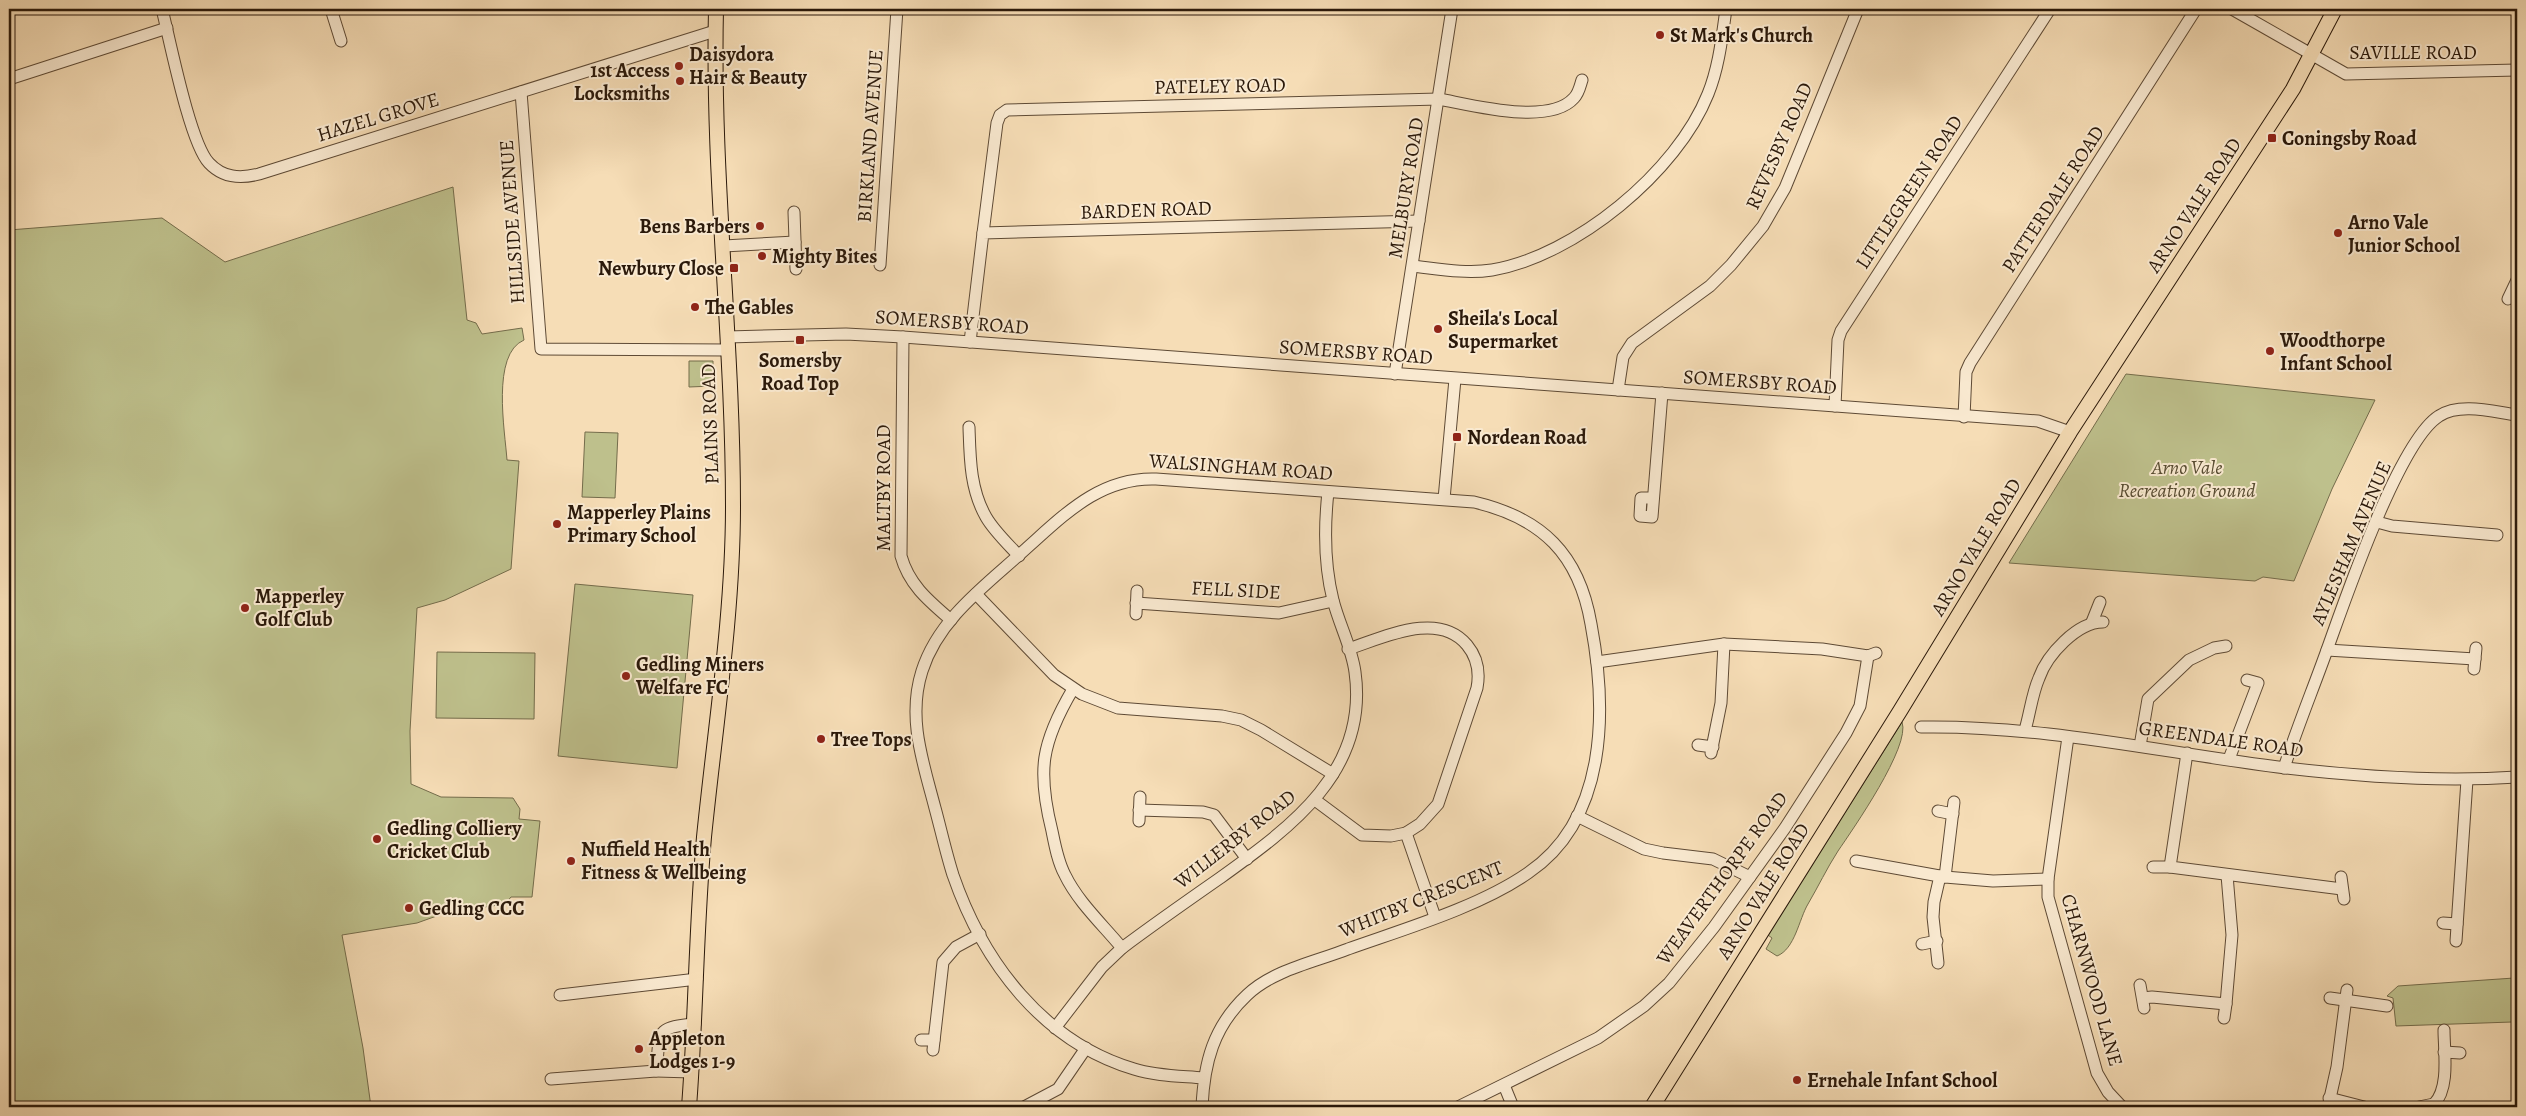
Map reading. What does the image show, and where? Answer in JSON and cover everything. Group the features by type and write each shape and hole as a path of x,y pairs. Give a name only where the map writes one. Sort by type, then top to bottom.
{"main road":[{"name":"PLAINS ROAD","path":"689,1107 702,871 727,609 732,530 728,343 716,9"},
{"name":"ARNO VALE ROAD","path":"1652,1107 1900,712 2070,432 2242,169 2312,56 2335,9"}],"street":[{"name":"HAZEL GROVE","path":"162,9 200,152 220,172 232,177 259,174 716,31"},
{"path":"331,9 340,40"},
{"name":"BIRKLAND AVENUE","path":"880,265 897,9"},
{"name":"MELBURY ROAD","path":"1395,374 1452,9"},
{"path":"1413,266 1470,272 1493,270 1519,263 1538,256 1577,235 1628,198 1666,159 1694,122 1708,93 1714,74 1726,9"},
{"name":"REVESBY ROAD","path":"1618,390 1623,357 1632,343 1715,281 1742,253 1764,226 1778,202 1801,150 1858,9"},
{"name":"LITTLEGREEN ROAD","path":"1835,406 1838,340 1841,331 2050,9"},
{"name":"PATTERDALE ROAD","path":"1964,416 1966,372 1970,363 2196,9"},
{"path":"2232,9 2312,56"},
{"path":"9,79 167,28"},
{"name":"SAVILLE ROAD","path":"2312,56 2336,70 2356,76 2517,70"},
{"name":"PATELEY ROAD","path":"983,233 997,123 1004,112 1011,110 1439,99 1506,110 1539,112 1559,108 1572,100 1578,92 1582,80"},
{"name":"HILLSIDE AVENUE","path":"521,92 541,349"},
{"path":"794,212 796,269"},
{"name":"BARDEN ROAD","path":"983,233 1420,221"},
{"path":"970,342 983,233"},
{"path":"724,246 795,242"},
{"path":"2508,299 2517,280"},
{"name":"SOMERSBY ROAD","path":"541,349 728,343 846,334 903,337 2038,421 2070,432"},
{"name":"MALTBY ROAD","path":"903,337 901,556 913,584 951,620"},
{"path":"1444,499 1455,379"},
{"path":"1654,498 1662,393"},
{"name":"AYLESHAM AVENUE","path":"2284,768 2355,573 2415,442 2431,422 2446,412 2458,409 2517,415"},
{"path":"969,427 970,471 978,500 987,519 1019,556"},
{"name":"WALSINGHAM ROAD","path":"1203,1078 1142,1072 1086,1048 1056,1028 1025,1002 994,962 953,875 919,747 915,722 916,698 922,670 934,644 951,620 976,594 1082,500 1106,488 1130,480 1156,479 1444,499"},
{"name":"WILLERBY ROAD","path":"1056,1028 1102,967 1122,948 1247,859 1285,829 1315,800 1333,774 1349,743 1356,712 1356,678 1333,601 1326,561 1324,531 1328,492"},
{"name":"WHITBY CRESCENT","path":"1202,1107 1203,1078 1211,1050 1224,1023 1242,1000 1262,983 1280,974 1484,897 1528,873 1557,846 1577,816 1590,783 1598,743 1601,703 1597,662 1586,603 1575,573 1557,547 1533,524 1509,512 1474,502 1444,499"},
{"path":"2377,522 2392,526 2497,537"},
{"path":"976,594 1054,675 1091,699 1118,708 1222,716 1241,720 1333,774"},
{"name":"FELL SIDE","path":"1136,603 1279,613 1333,601"},
{"path":"2025,730 2038,678 2070,635 2098,622 2100,602"},
{"path":"1315,800 1362,834 1383,837 1406,833 1427,818 1438,804 1478,680 1476,662 1464,641 1444,630 1432,627 1419,628 1348,648"},
{"path":"1698,745 1712,750 1721,703 1724,644"},
{"name":"WEAVERTHORPE ROAD","path":"1458,1107 1598,1038 1644,1006 1669,983 1692,956 1750,877 1808,794 1852,723 1860,706 1872,654 1822,649 1724,644 1597,662"},
{"path":"2140,746 2148,698 2189,660 2220,647 2216,661"},
{"path":"2327,650 2475,659"},
{"path":"2229,758 2258,683 2247,680"},
{"path":"1073,689 1058,713 1046,748 1042,779 1044,802 1065,876 1122,948"},
{"name":"GREENDALE ROAD","path":"1921,726 1934,732 2025,730 2229,758 2284,768 2365,776 2467,780 2517,777"},
{"name":"CHARNWOOD LANE","path":"2068,736 2048,879 2050,904 2095,1066 2101,1082 2116,1105"},
{"path":"2170,867 2187,753"},
{"path":"2456,941 2467,780"},
{"path":"1140,797 1139,815 1203,812 1214,815 1247,859"},
{"path":"1938,812 1954,808 1942,877 1934,902 1933,917 1938,963"},
{"path":"1577,816 1644,849 1712,859 1750,877"},
{"path":"1406,833 1435,917"},
{"path":"1856,861 1942,877 1992,881 2048,879"},
{"path":"2154,868 2170,867 2228,874 2343,894 2341,877"},
{"path":"2224,1018 2232,935 2228,874"},
{"path":"2444,923 2457,924"},
{"path":"921,1040 933,1045 943,962 956,947 980,934"},
{"path":"1922,944 1937,941"},
{"path":"560,995 697,979"},
{"path":"2140,985 2143,1003 2152,996 2226,1004"},
{"path":"2346,995 2336,1068 2328,1102 2364,1107"},
{"path":"2330,998 2346,995 2387,1006"},
{"path":"656,1071 659,1037 665,1029 695,1024"},
{"path":"2419,1107 2431,1106 2441,1095 2444,1030"},
{"path":"1024,1107 1055,1092 1086,1048"},
{"path":"2444,1052 2460,1053"},
{"path":"551,1079 656,1071 692,1072"},
{"path":"1504,1085 1513,1107"}],"green space":[{"path":"453,187 467,320 476,323 482,334 522,328 524,340 514,348 507,361 502,394 507,460 519,461 511,569 445,600 417,608 410,731 411,784 441,797 513,798 520,809 519,819 540,821 532,897 511,897 505,904 445,913 417,923 342,935 363,1048 371,1107 9,1107 9,230 162,218 225,262"},
{"path":"689,361 713,361 713,386 689,387"},
{"name":"Arno Vale Recreation Ground","path":"2126,374 2375,400 2332,489 2294,581 2263,577 2255,581 2009,563"},
{"path":"585,432 618,433 615,498 582,497"},
{"name":"Gedling Miners Welfare FC","path":"575,584 693,595 677,768 558,756"},
{"path":"437,652 535,653 534,719 436,718"},
{"path":"1902,722 1902,734 1890,768 1830,864 1805,910 1788,947 1777,956 1766,949 1772,938 1768,935"},
{"path":"2514,978 2512,1022 2396,1026 2393,998 2387,996 2398,986"}],"place":[{"name":"St Mark's Church","path":"1660,35"},
{"name":"Daisydora Hair & Beauty","path":"679,66"},
{"name":"1st Access Locksmiths","path":"680,81"},
{"name":"Coningsby Road","path":"2272,138"},
{"name":"Bens Barbers","path":"760,226"},
{"name":"Arno Vale Junior School","path":"2338,233"},
{"name":"Mighty Bites","path":"762,256"},
{"name":"Newbury Close","path":"734,268"},
{"name":"The Gables","path":"695,307"},
{"name":"Sheila's Local Supermarket","path":"1438,329"},
{"name":"Somersby Road Top","path":"800,340"},
{"name":"Woodthorpe Infant School","path":"2270,351"},
{"name":"Nordean Road","path":"1457,437"},
{"name":"Mapperley Plains Primary School","path":"557,524"},
{"name":"Mapperley Golf Club","path":"245,608"},
{"name":"Gedling Miners Welfare FC","path":"626,676"},
{"name":"Tree Tops","path":"821,739"},
{"name":"Gedling Colliery Cricket Club","path":"377,839"},
{"name":"Nuffield Health Fitness & Wellbeing","path":"571,861"},
{"name":"Gedling CCC","path":"409,908"},
{"name":"Appleton Lodges 1-9","path":"639,1049"},
{"name":"Ernehale Infant School","path":"1797,1080"}]}
